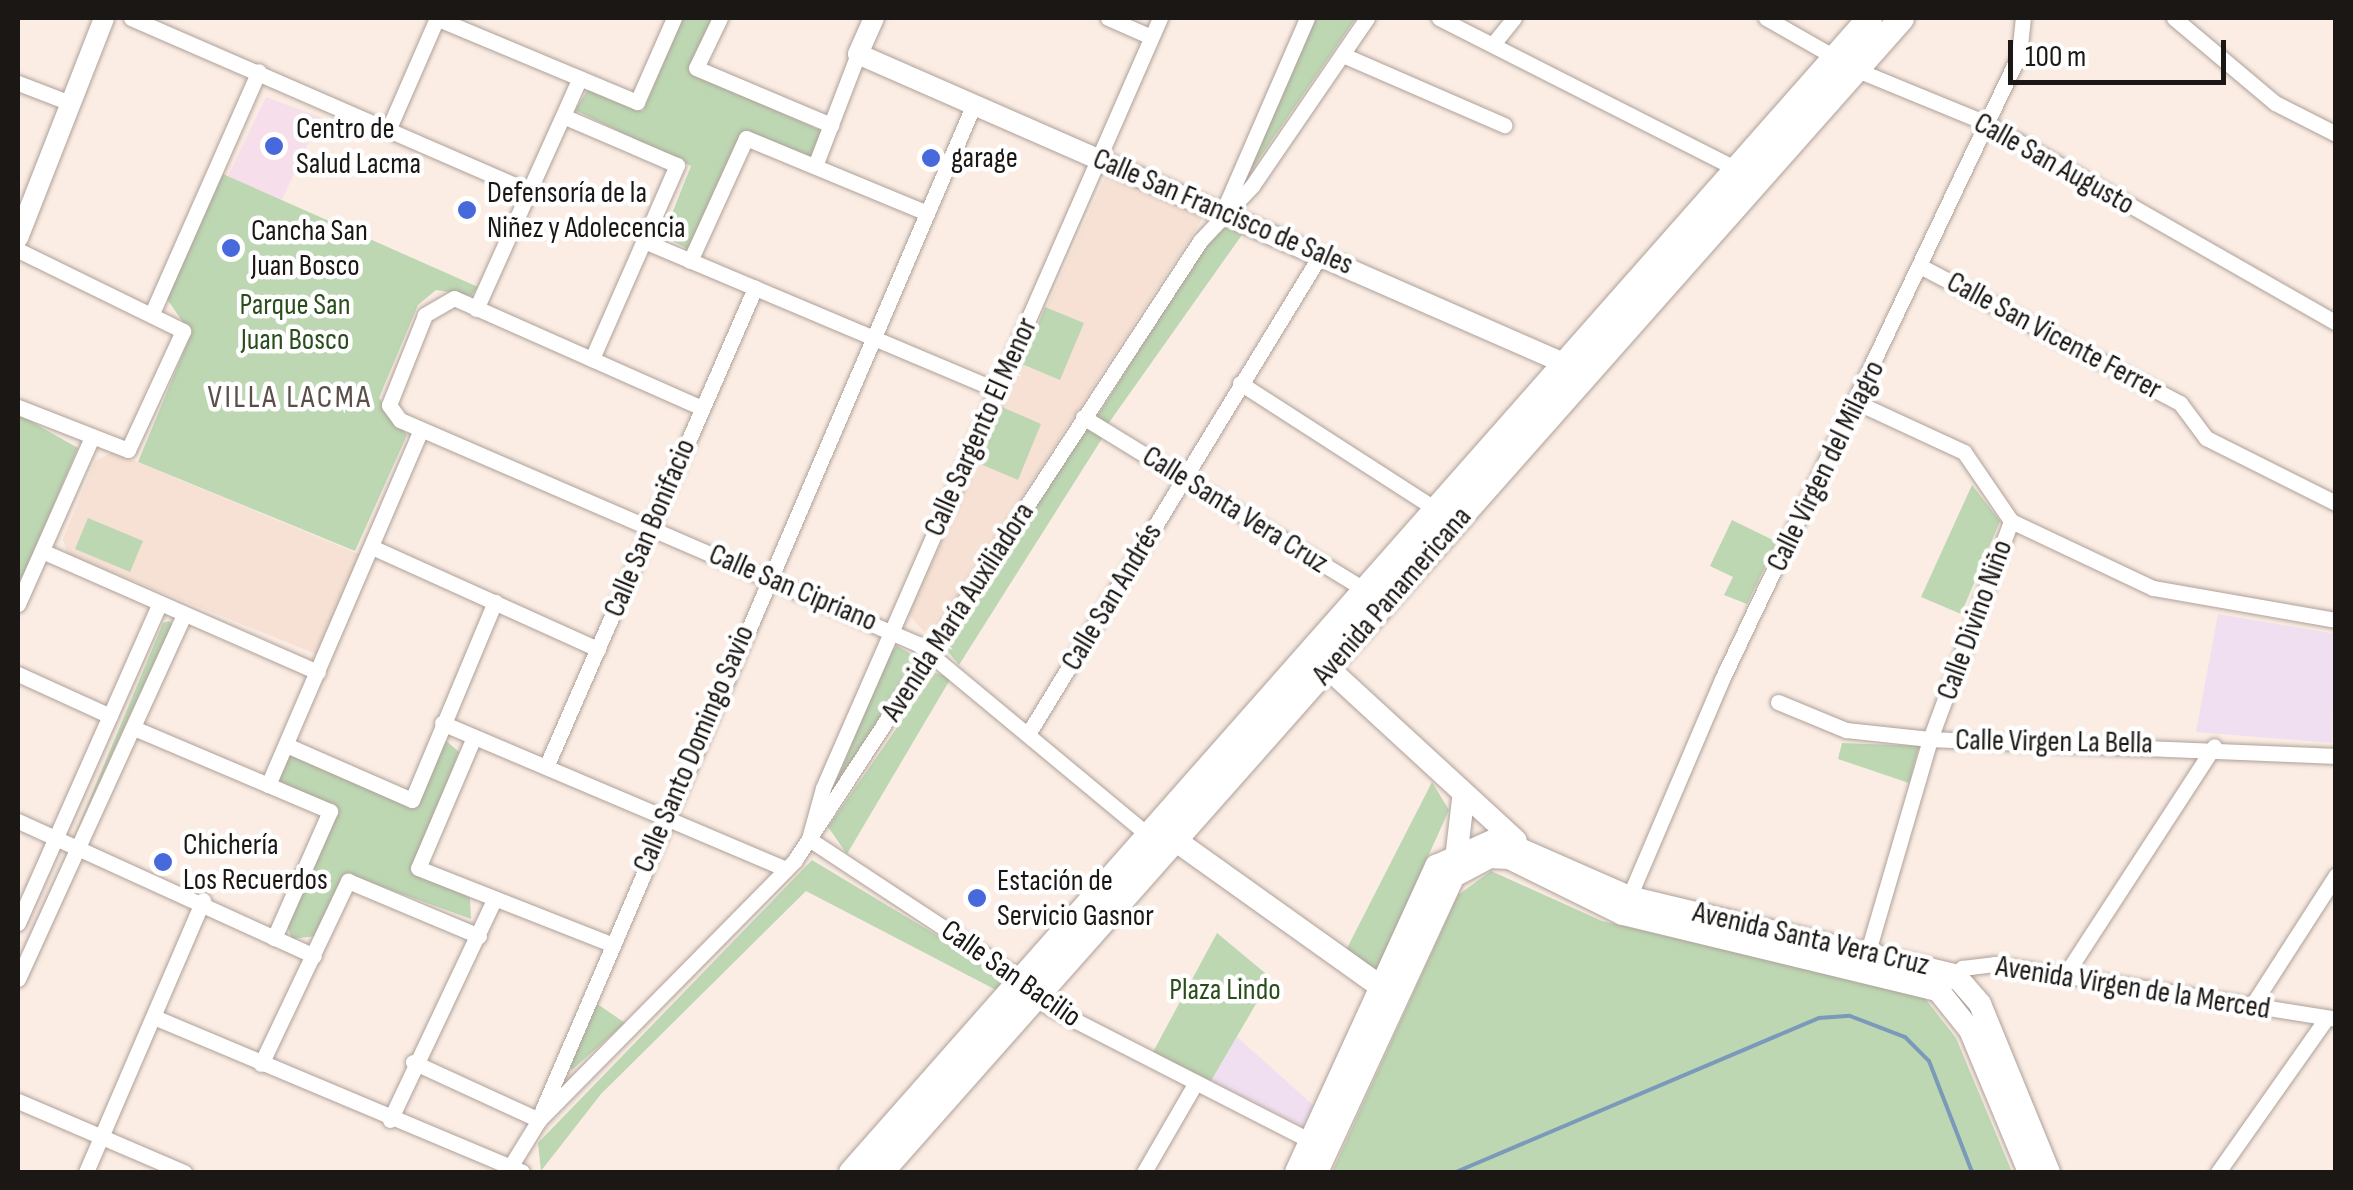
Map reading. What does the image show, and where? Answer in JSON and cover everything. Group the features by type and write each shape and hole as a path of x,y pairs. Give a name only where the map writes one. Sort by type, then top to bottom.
{"main road":[{"name":"Avenida Panamericana","path":"880,1172 1028,987 1160,834 1376,596 1848,61 1869,18"},
{"name":"Avenida Panamericana","path":"1160,834 1328,668 1437,510 1576,369 1736,170 1848,61 1900,18"},
{"path":"1328,668 1463,800 1519,843"},
{"path":"1296,1172 1319,1144 1390,993 1454,876 1461,848 1463,800"},
{"name":"Calle San Cipriano","path":"1160,834 1390,993"},
{"name":"Avenida Santa Vera Cruz","path":"1519,843 1626,905 1869,948 1949,984 1980,1004 2049,1172"},
{"path":"1390,993 1436,866 1461,848 1519,843"},
{"name":"Avenida Santa Vera Cruz","path":"1454,876 1472,862 1509,858 1626,905 1949,984"},
{"name":"Avenida Santa Vera Cruz","path":"1949,984 2029,1172"},
{"name":"Avenida Panamericana","path":"850,1172 1028,987"},
{"path":"1318,1172 1319,1144"}],"street":[{"path":"18,238 104,18"},
{"path":"130,18 529,191"},
{"path":"390,128 437,18 638,102 674,18"},
{"path":"720,18 696,68 831,125"},
{"path":"816,166 874,18"},
{"path":"1108,18 1151,37"},
{"name":"Calle Sargento El Menor","path":"809,840 893,630 1160,18"},
{"path":"1222,213 1306,18"},
{"name":"Avenida María Auxiliadora","path":"513,1171 539,1120 786,869 809,840 1083,418 1222,213 1252,186 1367,18"},
{"path":"1439,18 1736,170"},
{"path":"1493,44 1514,18"},
{"name":"Calle San Augusto","path":"1766,18 1848,61 1986,122 2336,323"},
{"name":"Calle Virgen del Milagro","path":"1626,905 1722,679 1858,403 2019,55 2023,18"},
{"path":"2174,18 2275,104 2336,134"},
{"name":"Calle San Francisco de Sales","path":"858,54 1576,369"},
{"path":"1344,55 1504,125"},
{"path":"153,311 258,71"},
{"path":"580,78 476,309 702,408"},
{"path":"18,83 70,103"},
{"name":"Calle Santo Domingo Savio","path":"539,1120 767,575 974,104"},
{"path":"563,116 677,166 592,359"},
{"path":"690,261 746,138 927,212"},
{"path":"644,241 997,390"},
{"path":"18,250 178,322 182,340 128,450 18,407"},
{"name":"Calle San Andrés","path":"1028,734 1321,254"},
{"name":"Calle San Vicente Ferrer","path":"1920,266 2180,403 2206,438 2336,503"},
{"name":"Calle San Bonifacio","path":"546,767 755,288"},
{"name":"Calle San Cipriano","path":"476,309 442,300 425,315 397,379 393,414 421,430 893,630 932,654 1028,734 1160,834"},
{"path":"1240,383 1437,510"},
{"path":"1858,403 1964,452 2012,521 2153,588 2336,620"},
{"name":"Calle Santa Vera Cruz","path":"1083,418 1376,596"},
{"path":"268,786 374,548 421,430"},
{"path":"18,604 92,439"},
{"name":"Calle Divino Niño","path":"1869,948 1930,739 2012,521"},
{"path":"374,548 598,649"},
{"path":"44,552 318,672"},
{"path":"286,745 412,800 495,602"},
{"path":"18,923 160,603"},
{"path":"18,979 75,845 134,728 184,614"},
{"path":"18,674 110,716"},
{"name":"Calle Virgen La Bella","path":"1778,702 1846,730 1930,739 2214,746 2336,756"},
{"path":"442,722 786,869"},
{"path":"134,728 330,811 274,938"},
{"path":"474,737 418,868 611,944"},
{"path":"2065,976 2214,746"},
{"path":"18,821 203,900 314,956"},
{"name":"Calle San Bacilio","path":"809,840 1028,987 1195,1084 1319,1144"},
{"path":"2251,1007 2336,875"},
{"path":"261,1064 348,881 479,936"},
{"path":"86,1172 203,900"},
{"path":"390,1120 412,1062 494,900"},
{"name":"Avenida Virgen de la Merced","path":"1949,984 1994,964 2330,1019"},
{"path":"154,1017 513,1171"},
{"path":"2218,1172 2330,1019"},
{"path":"412,1062 539,1120"},
{"path":"1144,1172 1195,1084"},
{"path":"18,1101 184,1172"}],"shaded area":[{"name":"Centro de Salud Lacma","path":"266,97 320,117 282,200 228,176"},
{"path":"1107,173 1202,214 1201,221 939,623 924,632 909,615"},
{"path":"113,452 359,554 316,654 67,554 63,539 95,461"},
{"path":"2218,614 2335,634 2332,743 2196,732"},
{"path":"1237,1037 1313,1105 1303,1126 1211,1081"}],"green space":[{"path":"683,18 712,18 691,67 709,81 822,131 813,160 746,131 688,249 663,236 691,166 575,110 589,88 643,111"},
{"path":"1313,18 1356,18 1252,169 1250,167"},
{"name":"Parque San Juan Bosco","path":"223,174 478,287 471,296 436,290 418,305 379,398 407,435 355,551 138,462 191,334 167,299"},
{"path":"1221,220 1244,232 1108,424 1096,418"},
{"path":"1045,307 1084,323 1060,380 1022,364"},
{"path":"1002,407 1041,424 1018,480 978,463"},
{"path":"18,414 78,448 18,588"},
{"path":"1086,426 1103,437 959,665 944,647"},
{"path":"1972,485 2000,521 1961,614 1921,597"},
{"path":"88,518 143,541 130,572 75,549"},
{"path":"1732,520 1777,542 1747,604 1724,595 1733,577 1710,566"},
{"path":"163,623 172,624 74,837"},
{"path":"897,646 920,659 834,787 889,654"},
{"path":"935,673 951,678 847,854 828,827"},
{"path":"443,738 459,752 412,868 470,898 471,919 347,874 316,936 292,939 287,925 337,813 278,782 286,752 403,801"},
{"path":"1842,743 1919,746 1909,783 1838,759"},
{"path":"1432,782 1449,810 1374,976 1344,954"},
{"path":"812,860 1006,977 996,990 806,891 601,1094 541,1171 538,1143"},
{"path":"1491,871 1602,921 1924,997 1956,1038 2012,1172 1332,1172 1458,895"},
{"name":"Plaza Lindo","path":"1217,933 1271,978 1211,1081 1153,1052"},
{"path":"596,1003 625,1023 572,1070 569,1066"}],"waterway":[{"path":"1456,1172 1819,1018 1850,1016 1905,1037 1929,1061 1972,1172"}],"place":[{"name":"Centro de Salud Lacma","path":"274,146"},
{"name":"garage","path":"931,158"},
{"name":"Defensoría de la Niñez y Adolecencia","path":"467,210"},
{"name":"Cancha San Juan Bosco","path":"231,248"},
{"name":"Chichería Los Recuerdos","path":"163,862"},
{"name":"Estación de Servicio Gasnor","path":"977,898"}],"district":[{"name":"VILLA LACMA","path":"290,398"}]}
